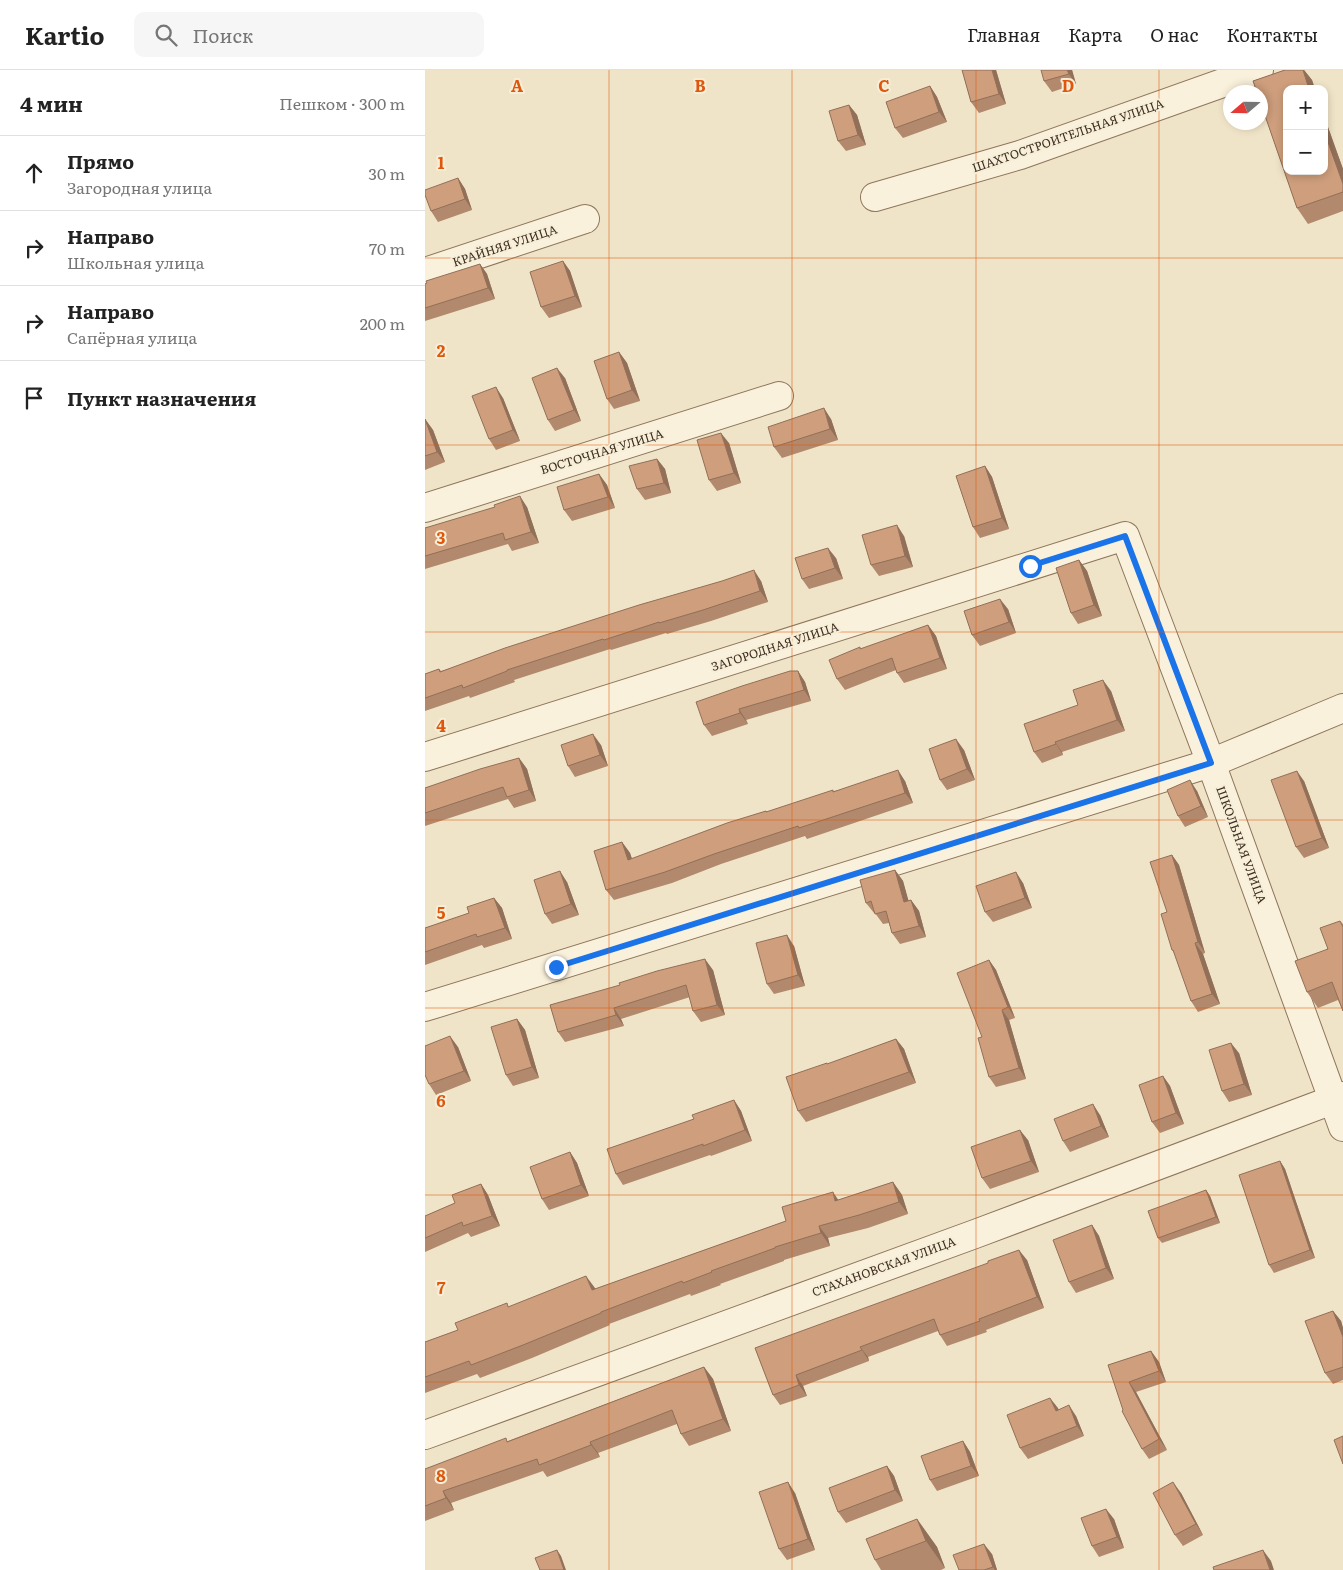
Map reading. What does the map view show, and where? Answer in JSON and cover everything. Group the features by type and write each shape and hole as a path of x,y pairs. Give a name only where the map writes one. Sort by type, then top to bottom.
{"street":[{"name":"ШАХТОСТРОИТЕЛЬНАЯ УЛИЦА","path":"875,197 1020,155 1259,70"},
{"name":"КРАЙНЯЯ УЛИЦА","path":"425,272 585,219"},
{"name":"ВОСТОЧНАЯ УЛИЦА","path":"425,508 779,396"},
{"name":"ЗАГОРОДНАЯ УЛИЦА","path":"425,757 1125,536"},
{"name":"ШКОЛЬНАЯ УЛИЦА","path":"1125,536 1338,1098 1343,1127"},
{"path":"425,1007 1211,763 1343,708"},
{"name":"СТАХАНОВСКАЯ УЛИЦА","path":"425,1435 975,1234 1338,1098"}],"building":[{"path":"962,70 992,70 999,94 971,102"},
{"path":"1041,70 1067,70 1069,74 1044,81"},
{"path":"1285,70 1303,70 1308,85 1283,85 1283,168 1268,124 1268,85 1254,85 1253,81"},
{"path":"930,86 939,112 895,128 886,102"},
{"path":"849,105 858,135 838,141 829,111"},
{"path":"1328,142 1343,184 1343,192 1297,208 1286,175 1328,175"},
{"path":"458,178 465,199 431,211 425,190"},
{"path":"563,261 575,296 541,307 530,272"},
{"path":"480,264 488,288 425,308 426,281"},
{"path":"619,352 632,390 607,399 594,361"},
{"path":"557,368 574,410 548,420 532,378"},
{"path":"496,387 513,430 489,439 472,396"},
{"path":"824,408 830,429 774,447 768,427"},
{"path":"425,419 437,452 425,456"},
{"path":"721,433 734,473 709,480 697,440"},
{"path":"657,459 664,483 637,489 629,466"},
{"path":"985,466 1002,518 973,527 956,476"},
{"path":"599,474 608,497 564,510 557,487"},
{"path":"520,496 531,532 505,540 503,533 425,556 425,528 495,507 494,505"},
{"path":"897,525 905,556 871,565 862,535"},
{"path":"828,548 835,568 802,579 795,558"},
{"path":"1079,560 1094,605 1071,613 1056,568"},
{"path":"754,570 760,591 703,610 603,639 507,670 463,688 462,685 425,698 425,674 439,669 440,672 505,648"},
{"path":"1000,599 1009,622 972,635 964,611"},
{"path":"928,625 940,658 897,673 892,658 837,679 829,660 860,647 860,649"},
{"path":"790,671 798,671 804,690 739,709 740,713 704,725 696,702"},
{"path":"1103,680 1117,720 1055,742 1056,744 1034,752 1024,724 1078,705 1073,690"},
{"path":"593,734 600,755 568,766 561,745"},
{"path":"956,739 967,769 940,780 929,749"},
{"path":"519,758 529,790 507,797 503,787 425,813 425,788"},
{"path":"898,770 905,793 799,828 798,826 665,872 606,890 594,851 622,842 628,860 727,823 833,790 833,792"},
{"path":"1297,771 1322,838 1296,847 1271,780"},
{"path":"1190,780 1201,806 1178,816 1167,790"},
{"path":"1172,855 1198,942 1195,943 1212,994 1191,1001 1161,914 1167,912 1150,862"},
{"path":"895,870 904,902 911,900 919,926 892,933 886,911 875,914 871,901 866,903 860,880"},
{"path":"560,871 571,904 545,914 534,880"},
{"path":"1016,872 1025,898 985,912 976,886"},
{"path":"494,898 505,928 477,937 476,934 425,952 425,928 469,913 467,907"},
{"path":"1340,921 1343,927 1343,1011 1332,982 1307,992 1295,961 1328,949 1320,928"},
{"path":"787,935 798,975 767,984 756,943"},
{"path":"705,959 717,1005 693,1011 686,985 614,1008 616,1015 558,1032 550,1005 620,985 619,983 657,971"},
{"path":"989,960 1008,1007 1002,1010 1019,1068 989,1077 978,1038 982,1037 957,973"},
{"path":"517,1019 532,1067 506,1075 491,1027"},
{"path":"450,1036 464,1071 429,1084 425,1075 425,1046"},
{"path":"896,1039 909,1072 798,1111 786,1077"},
{"path":"1231,1043 1244,1084 1222,1091 1209,1050"},
{"path":"1163,1076 1176,1113 1152,1122 1139,1085"},
{"path":"734,1100 745,1130 703,1146 703,1144 616,1174 607,1149 694,1119 692,1115"},
{"path":"1093,1104 1101,1126 1063,1141 1054,1119"},
{"path":"1020,1130 1031,1161 982,1178 971,1147"},
{"path":"570,1152 581,1185 542,1199 530,1167"},
{"path":"1280,1161 1310,1250 1269,1265 1239,1175"},
{"path":"893,1182 899,1202 819,1226 821,1233 775,1247 683,1283 682,1281 471,1365 469,1361 425,1377 425,1342 458,1330 455,1323 507,1303 508,1307 586,1276 592,1290 786,1221 782,1207 833,1192 835,1201"},
{"path":"481,1184 492,1216 463,1226 462,1222 425,1238 425,1216 455,1203 452,1195"},
{"path":"1206,1190 1216,1217 1158,1238 1148,1211"},
{"path":"1092,1225 1106,1268 1069,1282 1053,1240"},
{"path":"1019,1250 1037,1297 979,1319 980,1321 940,1335 934,1319 860,1347 862,1350 796,1375 799,1385 773,1395 755,1348"},
{"path":"1333,1311 1343,1337 1343,1367 1325,1373 1305,1321"},
{"path":"1151,1351 1159,1371 1129,1382 1159,1439 1142,1449 1122,1411 1108,1365"},
{"path":"704,1367 723,1419 681,1434 672,1410 590,1442 591,1445 539,1465 537,1459 443,1491 446,1498 425,1506 425,1469 506,1438 507,1442"},
{"path":"1050,1398 1056,1411 1069,1405 1077,1426 1020,1448 1007,1415"},
{"path":"1343,1436 1343,1464 1334,1440"},
{"path":"963,1441 971,1466 930,1480 921,1456"},
{"path":"887,1466 895,1490 838,1512 829,1488"},
{"path":"788,1482 808,1539 779,1549 759,1492"},
{"path":"1173,1482 1196,1524 1175,1535 1153,1493"},
{"path":"1106,1509 1117,1537 1092,1546 1081,1518"},
{"path":"917,1519 926,1541 875,1560 866,1539"},
{"path":"984,1544 993,1567 984,1570 959,1570 953,1555"},
{"path":"557,1550 564,1570 540,1570 535,1558"},
{"path":"1263,1550 1270,1570 1214,1570 1213,1567"}],"route":[{"path":"556,967 1211,763 1125,536 1030,566"}]}
